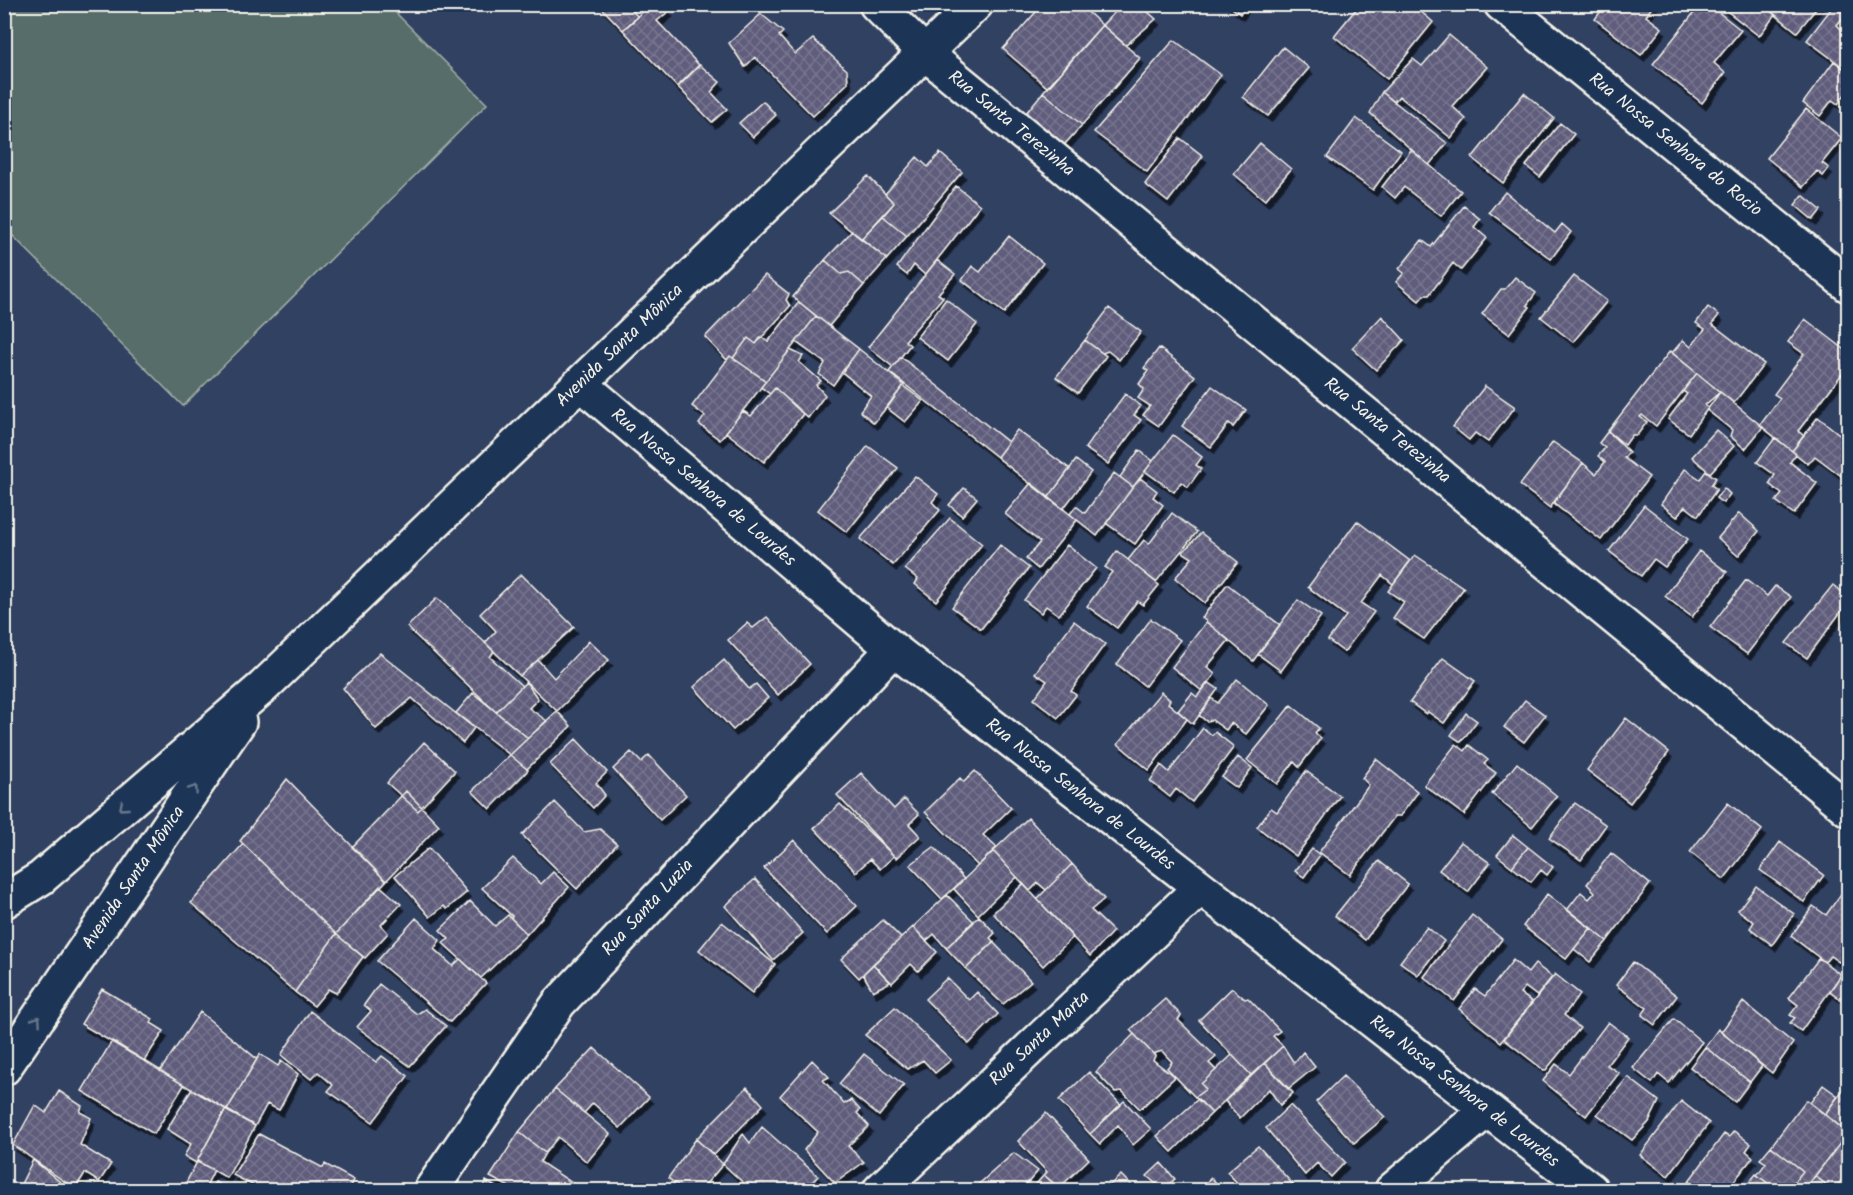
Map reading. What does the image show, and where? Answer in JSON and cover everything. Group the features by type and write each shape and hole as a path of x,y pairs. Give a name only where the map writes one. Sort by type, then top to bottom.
{"street":[{"name":"Rua Santa Terezinha","path":"876,4 926,54 1848,809"},
{"name":"Avenida Santa Mônica","path":"4,901 41,878 263,687 976,4"},
{"name":"Rua Nossa Senhora do Rocio","path":"1501,4 1848,285"},
{"name":"Rua Nossa Senhora de Lourdes","path":"581,384 893,649 1591,1191"},
{"name":"Rua Santa Luzia","path":"431,1191 559,1003 893,649"},
{"name":"Avenida Santa Mônica","path":"4,1068 263,687"},
{"name":"Rua Santa Marta","path":"880,1191 1200,888"},
{"path":"1392,1191 1487,1110"}],"green space":[{"path":"4,5 388,5 487,104 183,406 5,228"}],"building":[{"path":"598,4 626,4 638,17 623,30"},
{"path":"650,4 663,4 669,11 657,21 699,65 677,87 623,30"},
{"path":"1043,4 1079,4 1102,25 1048,88 1003,49"},
{"path":"1123,4 1139,4 1156,19 1126,45 1102,25"},
{"path":"1227,4 1247,4 1240,14"},
{"path":"1360,4 1412,4 1433,22 1387,79 1334,36"},
{"path":"1606,4 1654,4 1646,16 1662,28 1641,55 1595,19"},
{"path":"1701,4 1708,4 1741,30 1714,63 1725,73 1702,103 1653,64"},
{"path":"1718,4 1762,4 1775,15 1759,36"},
{"path":"1762,4 1820,4 1797,32"},
{"path":"1834,5 1845,15 1837,25 1848,36 1847,70 1807,40"},
{"path":"761,14 783,32 779,36 795,54 813,39 847,70 848,83 813,116 755,57 745,67 729,43"},
{"path":"1102,25 1140,58 1082,125 1043,92"},
{"path":"1449,35 1487,67 1452,106 1466,119 1451,138 1399,96 1394,102 1382,92 1413,59 1422,66"},
{"path":"1174,40 1221,75 1147,172 1094,132"},
{"path":"1283,47 1309,68 1268,116 1243,97"},
{"path":"1834,61 1848,72 1848,90 1838,104 1832,100 1820,116 1803,103"},
{"path":"700,65 720,82 711,92 727,109 712,122 678,87"},
{"path":"1043,92 1082,125 1064,145 1026,113"},
{"path":"1382,92 1447,143 1429,165 1370,113"},
{"path":"1524,93 1554,118 1503,183 1472,158"},
{"path":"763,101 776,115 753,137 739,123"},
{"path":"1806,109 1842,138 1822,163 1829,168 1823,176 1817,171 1803,187 1767,158"},
{"path":"1356,118 1401,151 1373,190 1327,157"},
{"path":"1560,123 1574,134 1540,177 1526,166"},
{"path":"1180,138 1203,156 1168,202 1145,184"},
{"path":"1260,143 1291,169 1265,200 1234,174"},
{"path":"1411,150 1461,191 1441,216 1404,187 1395,198 1382,187"},
{"path":"940,153 962,172 907,236 883,216 894,203 885,194 917,157 928,167"},
{"path":"868,176 894,203 861,239 829,213"},
{"path":"956,186 980,205 925,275 914,265 907,275 897,267"},
{"path":"1505,192 1555,233 1562,224 1571,232 1551,259 1489,212"},
{"path":"1803,195 1821,210 1813,220 1795,205"},
{"path":"1464,206 1480,219 1474,227 1487,238 1461,270 1453,263 1429,295 1424,295 1419,301 1396,282 1404,273 1399,269 1422,240 1431,247"},
{"path":"883,216 907,236 887,259 861,239"},
{"path":"852,231 887,259 864,285 849,272 841,274 825,260"},
{"path":"1009,236 1043,263 1004,313 962,280 972,266 980,272"},
{"path":"825,260 841,274 849,272 864,285 829,326 793,297"},
{"path":"937,260 955,274 938,294 943,297 905,341 910,345 893,367 868,347"},
{"path":"765,275 789,294 786,300 790,306 756,344 748,338 733,358 730,356 727,360 705,337"},
{"path":"1574,276 1607,301 1573,342 1541,317"},
{"path":"1515,277 1536,293 1527,305 1530,307 1509,334 1482,314 1501,289 1505,289"},
{"path":"946,299 977,324 948,361 917,337"},
{"path":"799,302 816,316 766,381 733,358 748,338 756,344 761,337 768,342"},
{"path":"1708,307 1719,315 1712,324 1764,364 1734,403 1672,353 1683,340 1691,347 1705,329 1696,323"},
{"path":"1109,308 1141,332 1119,360 1108,351 1102,353 1085,340"},
{"path":"816,316 859,349 833,385 819,374 825,363 796,342"},
{"path":"1382,316 1404,340 1376,370 1352,348"},
{"path":"1805,319 1848,352 1848,377 1842,374 1798,431 1804,436 1792,451 1760,425 1780,398 1774,394 1804,354 1788,342"},
{"path":"1085,340 1106,356 1078,393 1056,377"},
{"path":"1159,348 1195,376 1159,426 1143,415 1150,406 1138,398 1144,389 1139,384 1148,371 1144,368"},
{"path":"859,349 904,385 874,423 860,411 871,396 842,372"},
{"path":"790,350 803,356 799,362 821,381 816,385 825,395 808,418 775,388 770,394 761,387"},
{"path":"1670,351 1697,373 1656,426 1642,415 1640,417 1647,422 1637,435 1632,435 1625,445 1608,431"},
{"path":"730,356 766,381 720,440 699,424 705,416 692,406"},
{"path":"901,357 1008,442 997,457 889,372"},
{"path":"1697,373 1720,392 1705,405 1708,408 1689,434 1668,419 1687,394 1683,391"},
{"path":"903,386 923,401 905,422 887,408"},
{"path":"1212,386 1246,410 1233,427 1229,423 1211,447 1182,426"},
{"path":"1485,386 1515,407 1488,442 1475,433 1469,440 1453,427"},
{"path":"775,388 803,414 764,462 726,432 743,411 751,416"},
{"path":"1720,392 1763,427 1745,449 1730,436 1732,430 1707,410"},
{"path":"1125,394 1141,406 1134,415 1141,420 1108,464 1085,448"},
{"path":"1818,417 1848,441 1848,481 1815,456 1808,464 1792,451"},
{"path":"1017,430 1070,469 1048,498 997,457"},
{"path":"1716,430 1734,446 1710,473 1692,457"},
{"path":"1608,431 1629,452 1624,458 1649,477 1601,540 1553,503 1583,463 1596,474 1605,462 1598,456 1605,448 1599,443"},
{"path":"1173,435 1202,457 1196,465 1201,469 1188,487 1181,482 1174,492 1145,471"},
{"path":"1775,438 1796,454 1790,462 1817,483 1794,514 1776,501 1782,494 1769,484 1775,475 1757,462"},
{"path":"1553,442 1583,463 1550,508 1520,485"},
{"path":"868,446 898,468 847,532 818,510"},
{"path":"1139,450 1153,461 1133,487 1120,477"},
{"path":"1076,460 1091,472 1063,509 1048,498"},
{"path":"1685,469 1700,479 1706,471 1716,478 1711,485 1717,489 1698,516 1685,506 1677,517 1661,504"},
{"path":"1114,473 1133,487 1097,536 1070,514 1076,506 1085,513"},
{"path":"915,476 938,494 932,502 940,510 893,565 860,539"},
{"path":"1140,478 1157,491 1153,497 1163,505 1135,544 1106,523"},
{"path":"1031,483 1077,520 1038,569 1026,559 1040,542 1005,514"},
{"path":"964,488 977,498 962,516 949,505"},
{"path":"1724,488 1730,494 1723,503 1716,498"},
{"path":"1644,505 1688,539 1665,567 1654,559 1641,576 1609,551"},
{"path":"1172,513 1197,532 1156,582 1128,560 1144,540 1149,544"},
{"path":"1739,513 1759,531 1738,556 1718,538"},
{"path":"950,518 982,544 936,601 915,584 918,579 905,569"},
{"path":"1357,521 1410,561 1393,584 1382,575 1361,603 1374,612 1344,652 1328,640 1346,616 1308,587"},
{"path":"1201,533 1238,562 1205,603 1175,578 1192,558 1183,552"},
{"path":"1000,545 1029,568 981,629 952,607"},
{"path":"1067,545 1096,568 1059,615 1046,606 1041,613 1024,600"},
{"path":"1117,551 1159,585 1143,605 1137,601 1117,628 1087,606 1112,572 1105,567"},
{"path":"1699,551 1727,572 1692,617 1665,596"},
{"path":"1415,555 1464,588 1424,639 1393,618 1404,602 1388,591"},
{"path":"521,574 574,627 520,676 485,643 496,631 480,614"},
{"path":"1746,580 1767,596 1775,586 1791,597 1747,654 1710,627"},
{"path":"1227,584 1280,625 1253,661 1202,618"},
{"path":"1833,585 1848,596 1848,602 1807,658 1786,643"},
{"path":"437,598 494,651 490,657 522,686 496,712 407,627"},
{"path":"1298,600 1321,616 1281,671 1258,654"},
{"path":"767,617 810,664 778,695 728,640 747,623 753,628"},
{"path":"1151,619 1180,640 1145,686 1117,664"},
{"path":"1074,621 1105,644 1071,691 1076,695 1058,718 1034,699 1047,681 1035,673"},
{"path":"1206,622 1229,640 1207,667 1215,674 1202,691 1172,667"},
{"path":"589,641 609,660 557,711 520,676 538,660 554,678"},
{"path":"380,653 474,728 463,743 412,698 376,729 343,688"},
{"path":"1443,658 1475,681 1444,723 1428,712 1426,714 1410,702"},
{"path":"724,660 749,689 756,684 768,698 733,730 694,687"},
{"path":"1237,679 1269,705 1246,734 1231,723 1226,730 1212,720 1206,721 1199,715 1211,698 1218,703"},
{"path":"526,682 538,699 529,708 547,721 528,738 496,712"},
{"path":"1208,682 1218,689 1193,724 1178,711 1192,693 1197,697"},
{"path":"1161,692 1170,700 1168,703 1187,719 1149,770 1118,744"},
{"path":"473,693 528,738 510,755 456,713"},
{"path":"1525,700 1545,715 1524,742 1504,727"},
{"path":"1291,705 1319,728 1315,733 1321,738 1299,767 1294,762 1277,784 1247,760"},
{"path":"557,711 571,726 527,769 510,755"},
{"path":"1466,713 1477,721 1461,742 1451,735"},
{"path":"1626,718 1669,752 1630,803 1587,770"},
{"path":"1203,728 1212,735 1215,732 1234,747 1192,802 1176,789 1170,797 1150,781 1161,765 1169,772"},
{"path":"576,739 607,772 596,783 605,795 593,808 550,764"},
{"path":"424,742 455,771 418,811 387,783"},
{"path":"1456,744 1465,751 1469,745 1488,760 1484,764 1496,773 1464,815 1424,785"},
{"path":"631,752 641,762 649,755 686,795 660,820 613,769"},
{"path":"510,755 528,770 490,809 472,791"},
{"path":"1238,757 1252,768 1237,788 1222,777"},
{"path":"1376,759 1418,792 1400,816 1395,816 1350,875 1319,852 1369,785 1362,778"},
{"path":"1517,763 1557,796 1532,827 1492,794"},
{"path":"975,771 1011,808 983,835 997,848 978,866 925,812 960,778 964,782"},
{"path":"1306,771 1340,796 1296,856 1257,827 1271,808 1277,812"},
{"path":"861,773 894,809 904,799 919,814 909,824 920,836 896,858 837,795"},
{"path":"287,779 386,881 336,934 240,841"},
{"path":"406,791 439,825 386,881 352,847"},
{"path":"555,802 584,832 600,829 617,844 577,889 522,835"},
{"path":"1575,803 1606,825 1581,860 1549,838"},
{"path":"1728,803 1762,830 1724,879 1690,852"},
{"path":"840,804 894,856 880,869 870,859 856,872 814,828"},
{"path":"1028,818 1072,864 1046,890 1038,883 1030,891 993,851"},
{"path":"1513,835 1528,847 1512,867 1497,855"},
{"path":"794,840 857,906 827,934 764,868"},
{"path":"1461,842 1490,863 1468,892 1439,870"},
{"path":"1780,842 1824,875 1804,902 1760,870"},
{"path":"243,844 336,934 295,992 191,903"},
{"path":"934,847 964,879 942,899 910,865"},
{"path":"1528,847 1553,867 1547,875 1541,870 1531,882 1512,867"},
{"path":"429,848 467,892 447,909 444,906 430,917 395,876"},
{"path":"1312,849 1320,855 1304,877 1295,871"},
{"path":"993,851 1017,877 978,915 954,889"},
{"path":"1611,853 1650,884 1607,941 1567,910 1581,892 1589,899 1595,892 1587,884"},
{"path":"513,858 541,884 553,872 569,887 527,934 511,918 512,916 482,888"},
{"path":"1379,861 1408,884 1365,940 1335,916"},
{"path":"1072,864 1104,899 1091,910 1113,931 1090,956 1037,899"},
{"path":"755,879 803,933 773,960 725,906"},
{"path":"1023,884 1073,937 1043,966 993,913"},
{"path":"380,886 401,904 381,925 388,933 365,958 336,934"},
{"path":"1756,886 1794,914 1772,945 1750,928 1754,922 1738,910"},
{"path":"1843,891 1848,895 1848,950 1839,962 1830,956 1825,962 1791,936 1813,906 1826,915"},
{"path":"1547,894 1591,928 1566,959 1523,926"},
{"path":"947,895 974,922 946,948 934,934 926,941 913,927"},
{"path":"470,901 495,926 508,915 527,934 481,978 443,943 449,939 440,930"},
{"path":"1472,915 1502,939 1454,1001 1424,977"},
{"path":"979,916 995,933 990,938 994,942 966,969 946,948"},
{"path":"416,918 440,940 434,949 453,966 460,959 486,983 450,1022 377,961"},
{"path":"883,920 901,938 859,978 841,959"},
{"path":"722,922 775,964 752,993 699,950"},
{"path":"913,927 937,952 918,971 911,964 892,983 873,964"},
{"path":"1427,927 1444,941 1418,975 1400,962"},
{"path":"1591,928 1607,941 1590,962 1574,949"},
{"path":"336,934 363,957 336,993 328,989 314,1006 295,992"},
{"path":"993,942 1031,981 1003,1004 966,969"},
{"path":"1819,958 1841,975 1801,1031 1790,1023 1795,1018 1790,1015 1798,1005 1789,998"},
{"path":"1513,960 1528,973 1535,964 1552,977 1537,996 1525,987 1520,993 1532,1002 1501,1042 1459,1009 1475,989 1485,996"},
{"path":"1633,962 1677,996 1655,1025 1642,1015 1647,1008 1616,985"},
{"path":"873,964 890,982 873,991 863,974"},
{"path":"1555,974 1580,994 1564,1015 1580,1028 1545,1071 1504,1039"},
{"path":"1841,975 1848,980 1848,1005 1830,991"},
{"path":"947,978 969,1000 977,992 998,1014 969,1044 925,999"},
{"path":"379,984 417,1014 425,1009 446,1026 410,1066 357,1027 371,1011 364,1005"},
{"path":"1232,988 1245,999 1248,998 1280,1031 1273,1036 1283,1046 1251,1075 1199,1020"},
{"path":"102,989 153,1019 151,1023 164,1031 144,1061 81,1024"},
{"path":"1165,999 1181,1015 1178,1020 1216,1057 1209,1063 1216,1070 1201,1084 1206,1089 1195,1097 1167,1068 1172,1062 1162,1051 1153,1054 1130,1030"},
{"path":"1743,1002 1793,1043 1772,1073 1721,1032"},
{"path":"895,1007 951,1060 935,1073 923,1060 908,1069 865,1035"},
{"path":"310,1011 376,1062 382,1056 408,1076 373,1122 328,1091 333,1085 318,1072 311,1079 281,1055"},
{"path":"200,1012 257,1059 227,1110 160,1071"},
{"path":"1674,1019 1702,1042 1669,1083 1658,1074 1652,1083 1633,1068"},
{"path":"1608,1022 1628,1037 1607,1065 1619,1073 1586,1116 1543,1081 1556,1064 1569,1074"},
{"path":"1718,1029 1762,1066 1750,1082 1705,1047"},
{"path":"1134,1034 1155,1056 1153,1060 1175,1077 1140,1109 1122,1091 1115,1092 1096,1072"},
{"path":"112,1041 184,1085 154,1134 82,1091"},
{"path":"1283,1046 1294,1063 1303,1052 1315,1067 1288,1089 1265,1063"},
{"path":"1705,1047 1750,1082 1735,1102 1690,1067"},
{"path":"594,1048 649,1097 620,1128 593,1103 584,1113 555,1089"},
{"path":"260,1054 278,1066 281,1061 298,1074 279,1110 267,1104 255,1126 227,1110"},
{"path":"864,1054 904,1085 879,1116 839,1084"},
{"path":"1232,1055 1251,1075 1212,1113 1195,1097 1206,1089 1201,1084"},
{"path":"812,1060 829,1077 823,1080 844,1104 851,1100 860,1110 857,1113 869,1126 848,1146 864,1162 835,1183 804,1150 818,1132 780,1096"},
{"path":"1265,1063 1293,1093 1280,1105 1269,1089 1240,1118 1225,1101"},
{"path":"1089,1072 1121,1105 1090,1134 1059,1100"},
{"path":"1343,1076 1385,1117 1354,1143 1316,1102"},
{"path":"1628,1077 1659,1101 1649,1122 1632,1140 1597,1114"},
{"path":"1823,1085 1838,1096 1825,1114 1810,1103"},
{"path":"1846,1086 1848,1088 1848,1133 1825,1114"},
{"path":"747,1087 763,1105 714,1155 696,1139"},
{"path":"192,1089 226,1109 196,1163 184,1156 191,1144 167,1129"},
{"path":"555,1089 610,1134 587,1162 558,1137 545,1153 519,1132"},
{"path":"59,1091 82,1106 80,1112 91,1118 80,1145 111,1164 99,1182 85,1173 75,1189 13,1145 35,1105 46,1113"},
{"path":"1198,1099 1212,1113 1172,1152 1157,1136"},
{"path":"1806,1100 1848,1133 1804,1190 1788,1190 1803,1171 1771,1146"},
{"path":"1124,1101 1151,1129 1133,1145 1118,1125 1100,1144 1090,1134"},
{"path":"1681,1101 1709,1123 1668,1176 1640,1155"},
{"path":"1290,1105 1345,1162 1331,1177 1317,1163 1305,1175 1266,1128"},
{"path":"225,1110 255,1126 227,1178 197,1161"},
{"path":"1046,1113 1089,1159 1059,1188 1044,1175 1047,1172 1018,1141"},
{"path":"762,1127 818,1176 805,1190 751,1190 723,1164 743,1134 750,1143"},
{"path":"1734,1131 1751,1144 1746,1151 1753,1157 1727,1190 1699,1190 1688,1182 1724,1134 1729,1137"},
{"path":"519,1132 545,1153 540,1162 577,1186 573,1190 515,1190 490,1177"},
{"path":"1848,1133 1848,1172 1834,1190 1815,1176"},
{"path":"259,1134 323,1168 325,1164 354,1180 349,1190 262,1190 233,1175"},
{"path":"696,1139 723,1164 701,1190 684,1190 668,1178"},
{"path":"1258,1146 1298,1190 1244,1190 1227,1172"},
{"path":"1771,1146 1803,1171 1788,1190 1777,1190 1757,1175 1766,1163 1760,1159"},
{"path":"1014,1153 1038,1171 1024,1187 1026,1190 972,1190"},
{"path":"33,1160 70,1190 18,1190"},
{"path":"197,1162 214,1170 204,1190 182,1190"},
{"path":"1161,1163 1175,1179 1163,1190 1147,1176"},
{"path":"1756,1174 1777,1190 1743,1190"},
{"path":"1044,1175 1062,1190 1031,1190"},
{"path":"1121,1175 1134,1188 1104,1190"},
{"path":"1815,1176 1825,1184 1820,1190 1804,1190"},
{"path":"1211,1178 1224,1190 1198,1190"},
{"path":"486,1181 500,1190 481,1190"},
{"path":"215,1182 231,1190 211,1190"}]}
